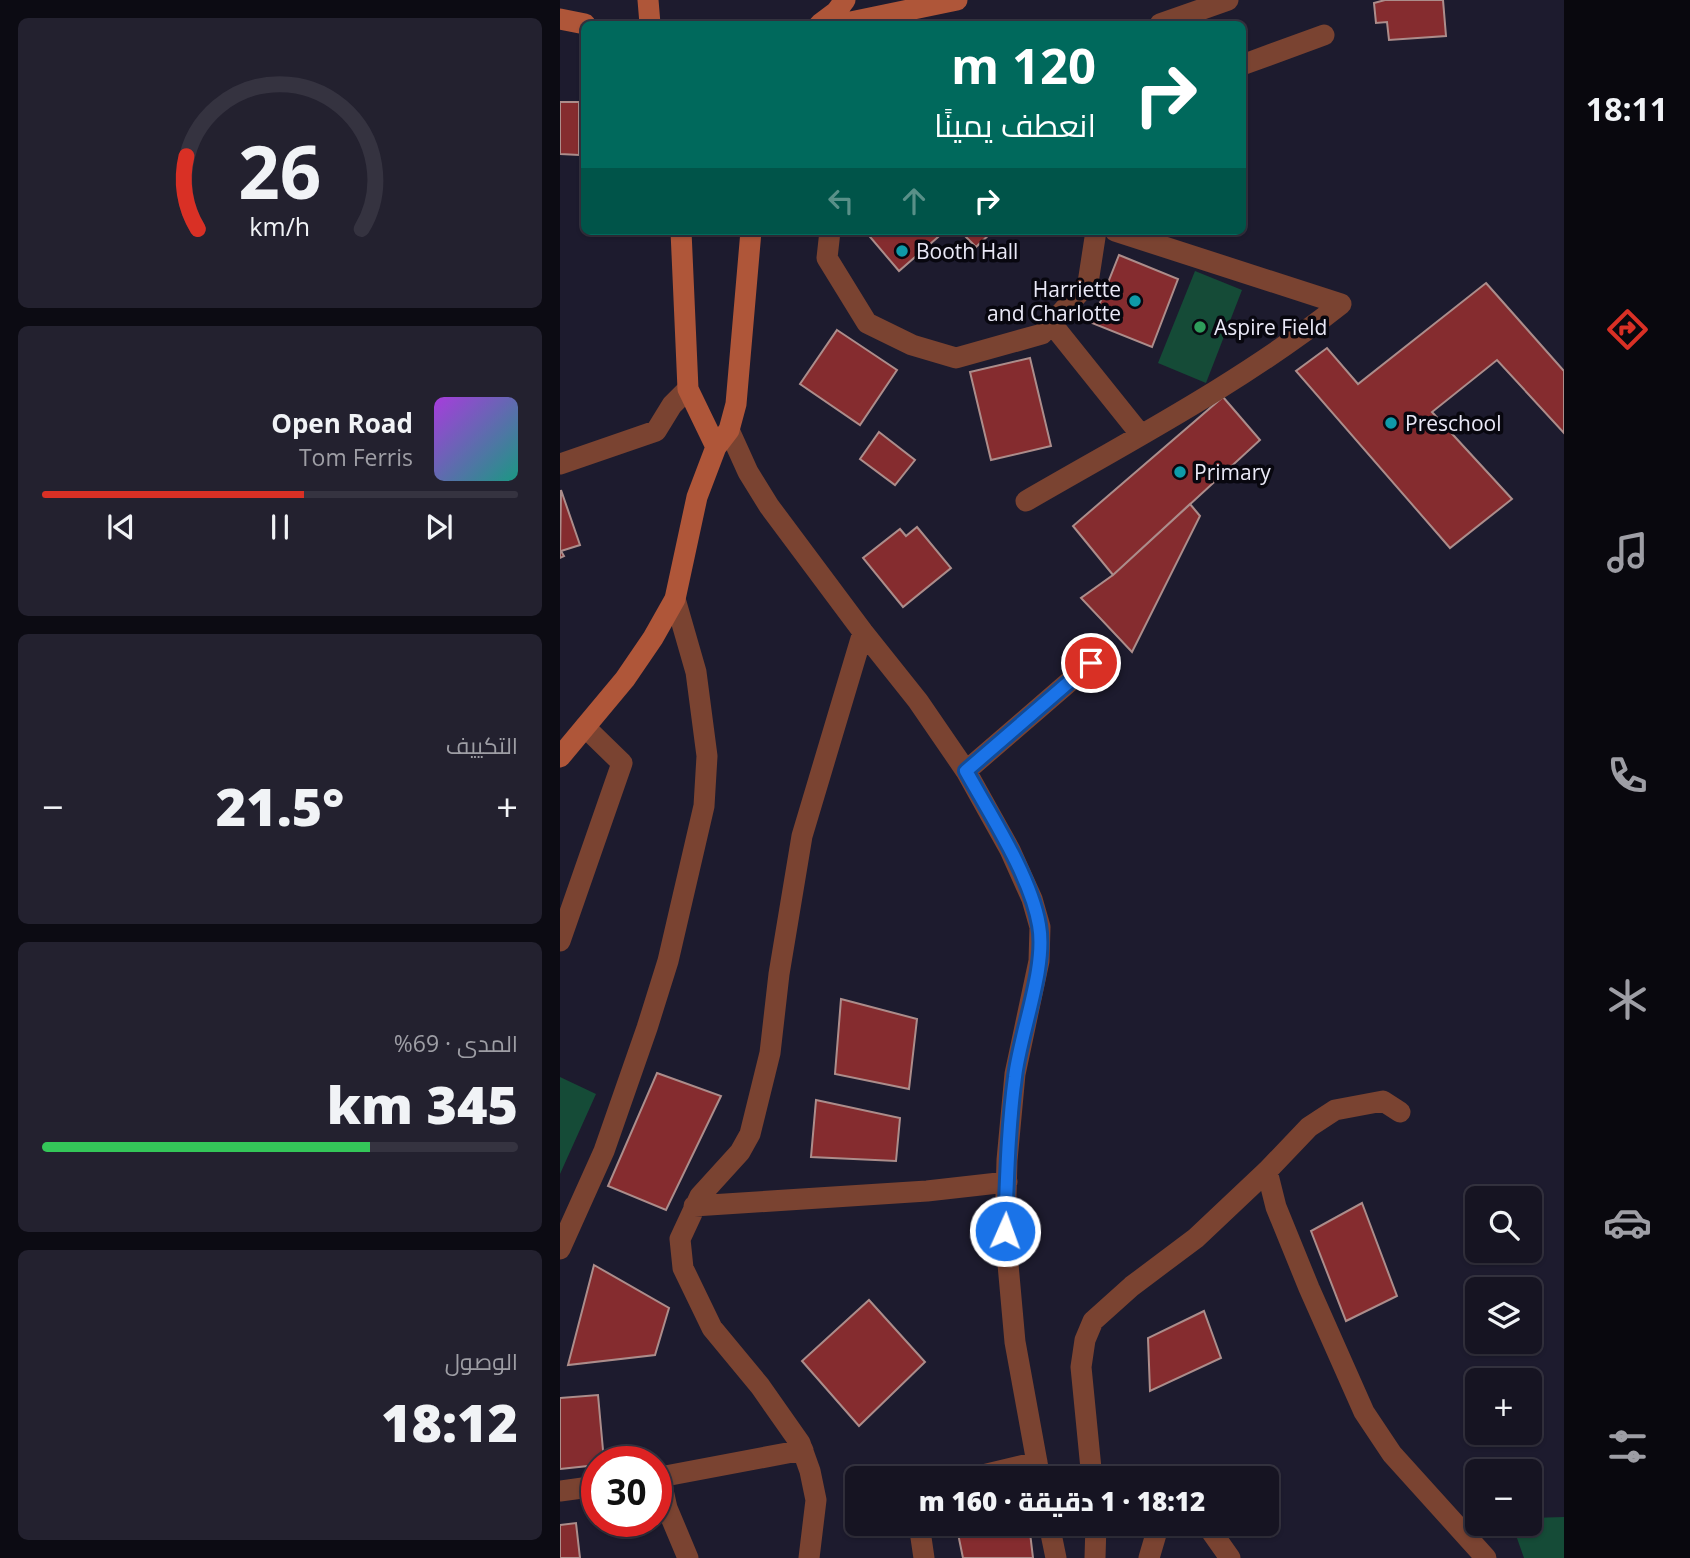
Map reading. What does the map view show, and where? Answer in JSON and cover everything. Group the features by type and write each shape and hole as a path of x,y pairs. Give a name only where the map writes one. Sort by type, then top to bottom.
{"street":[{"path":"648,0 650,21"},
{"path":"824,21 836,12 845,0"},
{"path":"856,21 957,0"},
{"path":"1168,21 1228,0"},
{"path":"560,19 581,23"},
{"path":"1246,64 1324,35"},
{"path":"681,235 688,389 769,506 918,701 966,771 1010,850 1032,899 1040,927 1039,961 1015,1074 1005,1231 1015,1342 1038,1466"},
{"path":"560,757 625,679 675,599 697,497 722,439 738,388 751,235"},
{"path":"830,235 827,258 867,323 912,345 956,358 1042,334 1088,283 1095,235"},
{"path":"1026,501 1141,435 1303,334 1341,304 1127,235"},
{"path":"1052,324 1141,435"},
{"path":"560,464 656,431 672,405 688,389"},
{"path":"560,1249 604,1151 647,1028 668,961 704,806 708,755 698,684 688,637 675,599"},
{"path":"809,1558 816,1500 803,1450 760,1386 712,1328 683,1268 680,1239 700,1196 740,1152 750,1134 757,1112 770,1053 779,974 802,836 863,632"},
{"path":"966,771 1091,663"},
{"path":"560,941 622,763 584,727"},
{"path":"1091,1466 1081,1367 1085,1340 1093,1321 1132,1286 1196,1238 1309,1127 1335,1110 1383,1101 1399,1112"},
{"path":"1267,1171 1276,1207 1364,1412 1392,1454 1486,1558"},
{"path":"694,1206 926,1191 1007,1182"},
{"path":"672,1474 803,1450"},
{"path":"560,1491 581,1488"},
{"path":"672,1520 688,1558"},
{"path":"921,1536 924,1558"},
{"path":"1051,1536 1056,1558"},
{"path":"1095,1558 1096,1536"},
{"path":"1150,1558 1156,1536"},
{"path":"1214,1536 1230,1558"}],"green space":[{"name":"Aspire Field","path":"1195,271 1242,290 1206,383 1158,363"},
{"path":"560,1077 596,1094 560,1174"},
{"path":"1564,1517 1564,1558 1524,1558 1516,1536 1542,1536 1542,1518"}],"building":[{"path":"1385,0 1443,0 1446,36 1389,40 1387,22 1376,23 1374,3"},
{"path":"560,102 579,102 579,155 560,154"},
{"name":"Booth Hall","path":"868,235 940,235 899,271"},
{"path":"964,235 989,235 976,247"},
{"name":"Harriette and Charlotte","path":"1119,255 1178,279 1152,347 1092,323"},
{"name":"Preschool","path":"1486,283 1564,371 1564,433 1497,360 1432,412 1512,499 1450,548 1296,371 1327,348 1358,384"},
{"path":"837,330 897,370 860,425 800,384"},
{"path":"1030,358 1051,446 991,460 970,372"},
{"name":"Primary","path":"1223,397 1260,440 1113,575 1073,526"},
{"path":"879,432 915,460 895,485 860,459"},
{"path":"561,490 580,545 561,551 564,556 560,558"},
{"path":"1190,504 1200,516 1132,652 1081,598 1113,575"},
{"path":"917,527 951,568 903,607 863,558 900,529 906,536"},
{"path":"841,999 917,1019 909,1089 835,1074"},
{"path":"657,1073 721,1096 666,1210 608,1186"},
{"path":"816,1100 900,1118 896,1161 811,1157"},
{"path":"1362,1203 1397,1296 1346,1321 1311,1231"},
{"path":"594,1265 669,1308 655,1355 568,1365"},
{"path":"869,1300 925,1362 859,1426 802,1361"},
{"path":"1204,1311 1221,1358 1150,1391 1148,1338"},
{"path":"598,1395 603,1446 581,1446 581,1467 560,1469 560,1398"},
{"path":"576,1523 580,1558 560,1558 560,1525"},
{"path":"958,1536 1030,1536 1033,1558 963,1558"}],"place":[{"name":"Booth Hall","path":"902,251"},
{"name":"Harriette and Charlotte","path":"1135,301"},
{"name":"Aspire Field","path":"1200,327"},
{"name":"Preschool","path":"1391,423"},
{"name":"Primary","path":"1180,472"}],"route":[{"path":"1005,1231 1007,1160 1015,1074 1039,961 1040,927 1032,899 1010,850 966,771 1091,663"}]}
